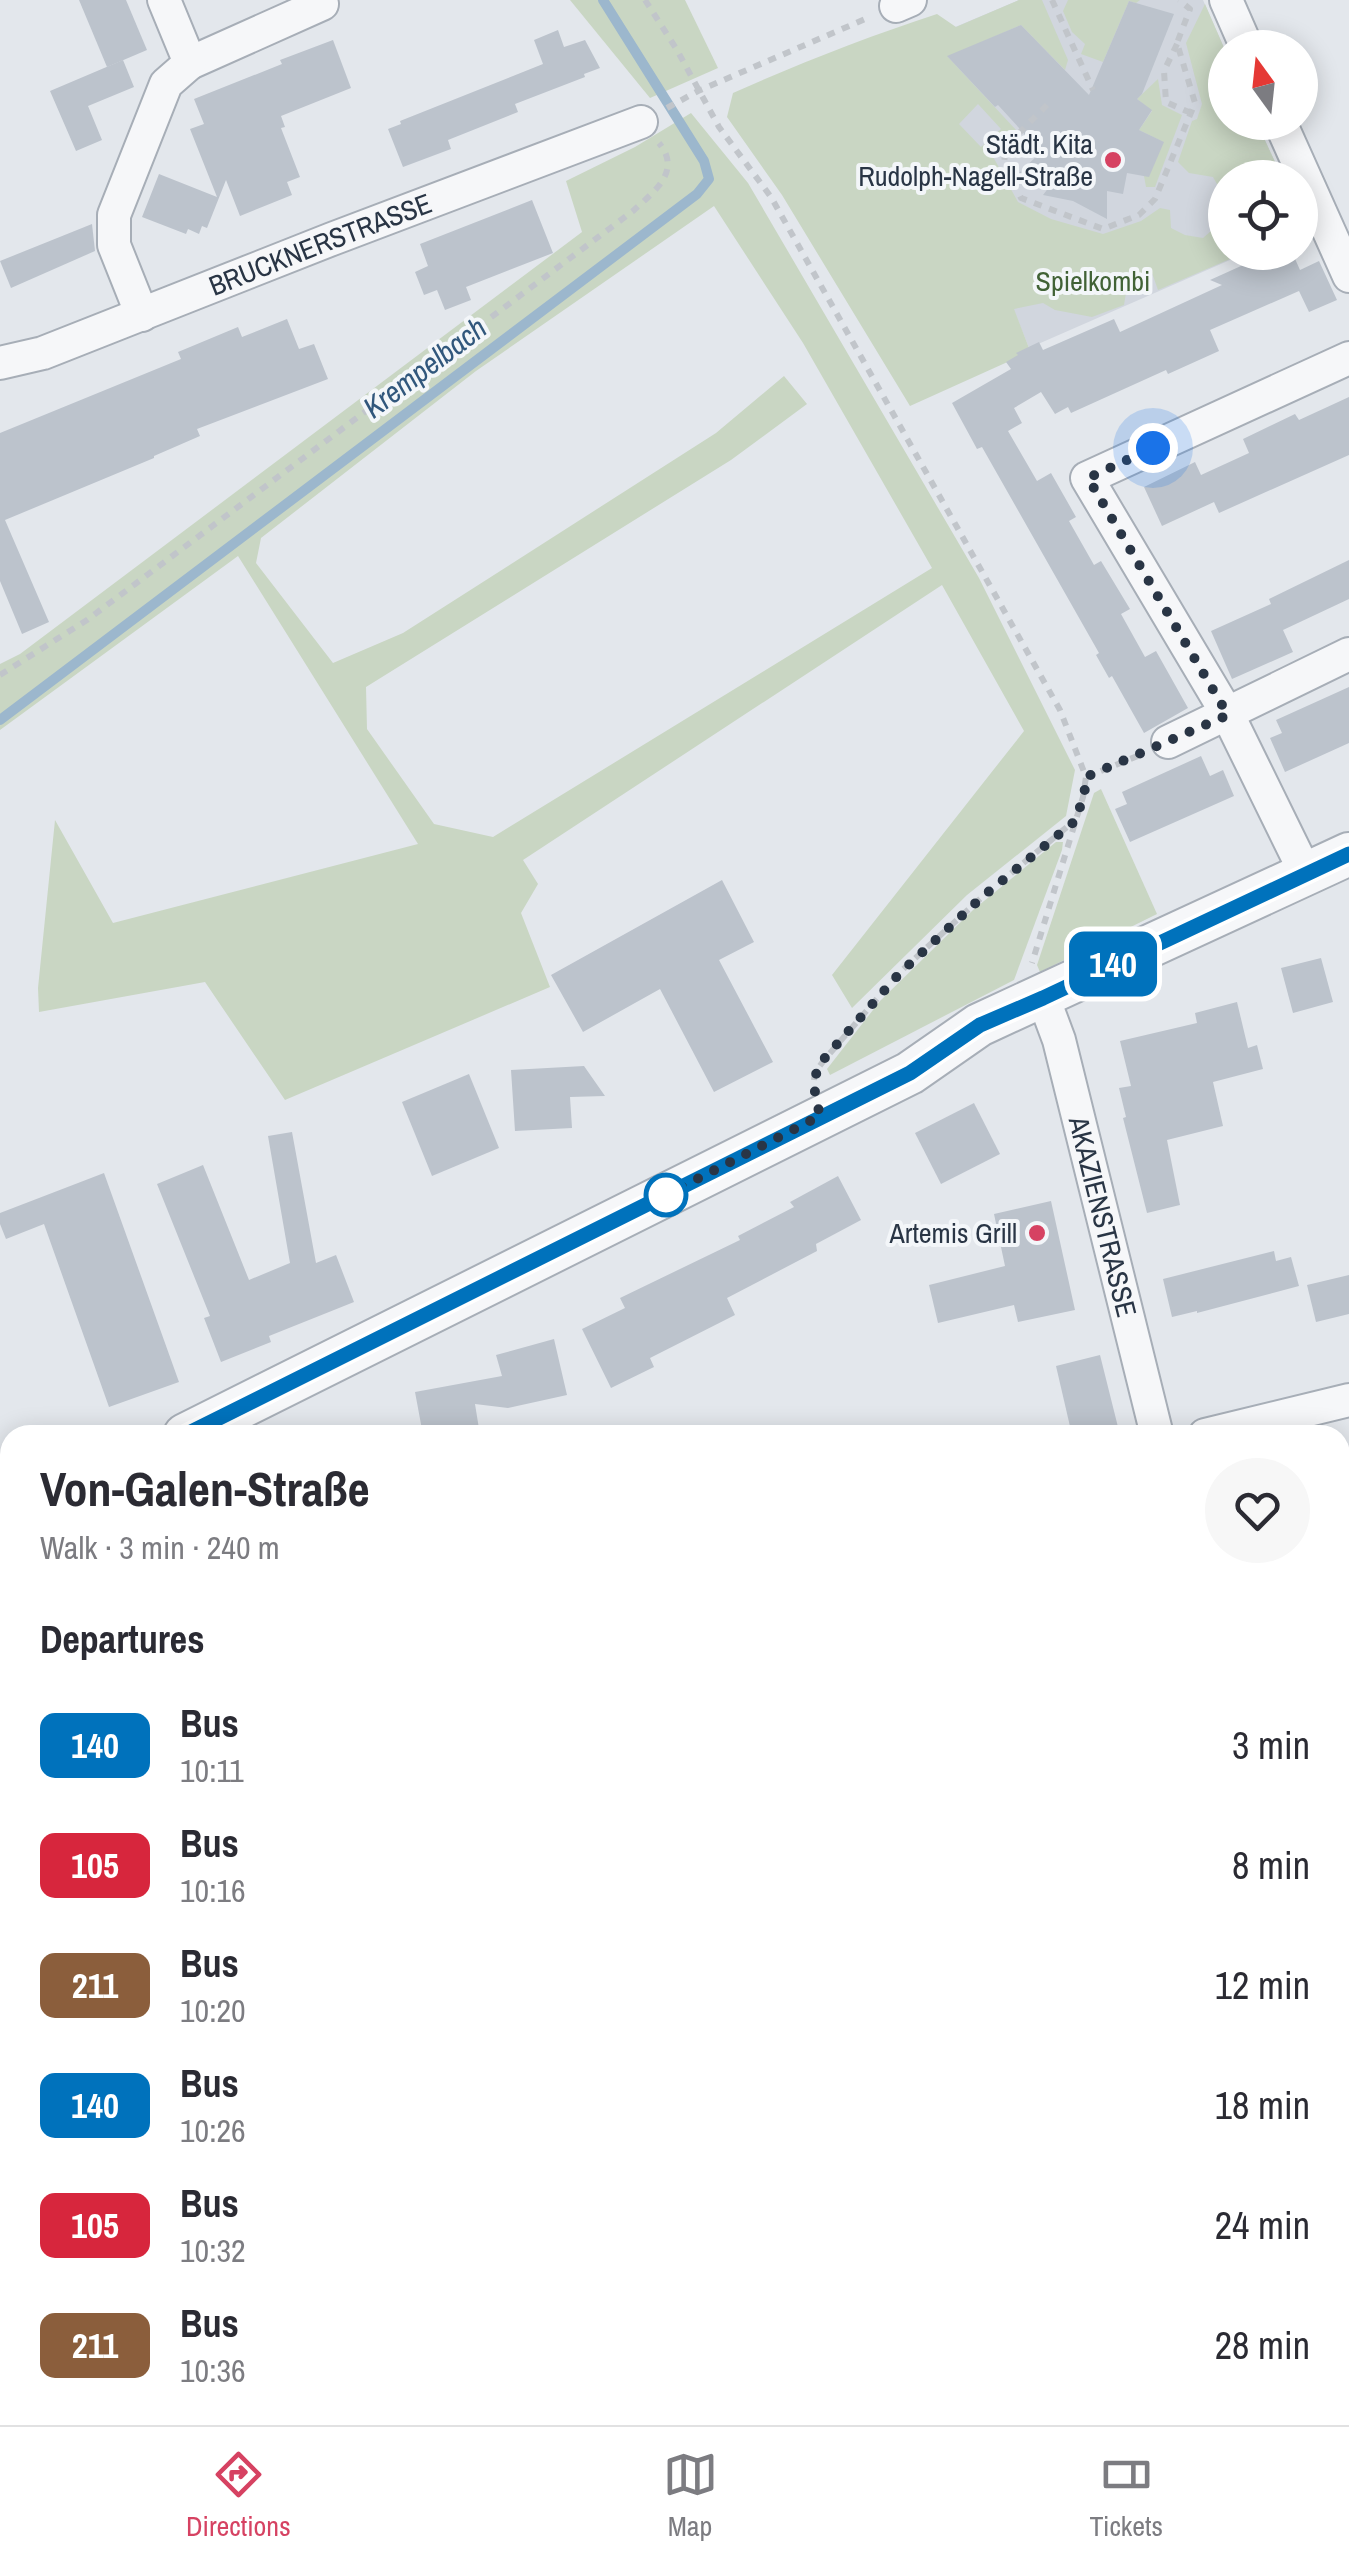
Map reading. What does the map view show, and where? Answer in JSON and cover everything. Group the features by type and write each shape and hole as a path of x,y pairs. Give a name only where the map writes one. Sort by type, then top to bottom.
{"street":[{"path":"164,0 190,62"},
{"path":"142,315 114,244 114,215 166,84 190,62 322,4 320,0"},
{"path":"1226,0 1239,30"},
{"name":"BRUCKNERSTRASSE","path":"0,363 43,353 641,122"},
{"path":"1288,140 1349,276"},
{"path":"1306,874 1228,715 1088,478 1349,358"},
{"path":"1168,742 1349,654"},
{"path":"205,1425 910,1073 980,1025 1349,854"},
{"name":"AKAZIENSTRASSE","path":"1043,998 1059,1040 1155,1425"},
{"path":"1246,1425 1349,1400"}],"path":[{"path":"645,0 719,127 771,197 1060,710 1086,777 1084,797 1032,958 1043,998"},
{"path":"1052,0 1093,90"},
{"path":"1179,0 1190,9 1164,71 1166,102 1191,113"},
{"path":"680,102 903,3"},
{"path":"1047,105 1006,146 1004,163 1021,198 1103,230 1140,216 1155,199 1195,103 1177,43"},
{"path":"1164,71 1184,64"},
{"path":"0,674 87,620 633,211 663,183 667,168 666,152 641,122"},
{"path":"1086,777 1168,742"},
{"path":"820,1116 815,1072 856,1022 899,974 981,898 1074,822"}],"shaded area":[{"name":"Städt. Kita Rudolph-Nagell-Straße","path":"1019,0 1203,0 1216,30 1208,30 1208,140 1265,140 1274,160 1208,160 1208,270 1029,348 908,47"}],"green space":[{"path":"570,0 685,0 718,68 650,98"},
{"name":"Spielkombi","path":"1019,0 1042,0 1068,60 1065,70 1021,25 948,57 1017,131 1001,135 991,153 1018,202 1051,219 1103,234 1141,221 1160,208 1170,210 1171,228 1203,238 1208,234 1208,268 1158,290 1152,273 1132,277 1124,305 1092,317 1055,310 1043,303 1014,309 1029,348 1021,356 910,406 782,195 727,117 733,93 937,14 956,27","holes":["978,104 1001,129 981,147 959,124"]},
{"path":"1068,0 1140,0 1129,1 1103,62 1081,54 1085,44 1072,32 1063,11"},
{"path":"1205,4 1216,30 1208,30 1208,140 1265,140 1274,160 1208,160 1208,176 1189,173 1178,162 1202,104 1186,43"},
{"path":"1158,79 1162,105 1182,115 1155,187 1146,187 1144,176 1149,176 1163,142 1139,130 1152,111 1137,99"},
{"path":"691,113 748,183 979,578 1075,770 1066,816 967,895 852,1008 832,975 1024,731 942,585 523,860 538,884 521,913 550,987 285,1100 205,982 39,1012 55,820 113,923 418,844 238,556 0,730 0,664 20,654 582,232 566,181 635,147","holes":["714,206 803,343 932,568 493,837 434,824 367,729 366,687 731,460 807,404 784,376 716,433 403,633 333,663 256,563 261,538 476,371"]},
{"path":"1101,789 1157,914 1040,972 1037,965 1094,793"},
{"path":"1056,842 1063,842 1062,850 1014,980 830,1075 827,1069 880,1001 973,910"}],"building":[{"path":"79,0 126,0 147,50 107,67"},
{"path":"1129,1 1174,14 1137,99 1152,110 1139,130 1164,142 1149,177 1127,173 1123,194 1107,191 1107,219 1073,201 1043,195 1056,178 1018,174 1041,152 947,56 1021,25 1089,95"},
{"path":"558,30 564,47 585,40 600,68 515,104 518,112 448,140 451,149 403,167 388,129 543,64 534,40"},
{"path":"333,40 351,88 281,116 285,127 281,128 300,177 287,182 292,195 240,216 226,180 207,228 202,226 199,234 188,229 186,234 142,217 159,174 217,197 190,129 204,124 194,99"},
{"path":"123,60 134,87 88,106 102,140 76,151 50,91"},
{"path":"532,200 553,253 466,287 471,300 445,310 437,290 424,295 415,272 428,266 420,244"},
{"path":"92,224 95,251 11,288 0,261"},
{"path":"1319,261 1337,300 1309,312 1299,291 1210,330 1219,351 1071,413 1068,407 1055,414 1041,392 1014,408 1022,423 1008,431 1037,481 1051,473 1076,517 1069,521 1094,565 1101,561 1130,609 1121,614 1145,657 1156,651 1188,708 1144,733 1112,676 1109,678 1096,655 1099,653 982,447 977,449 952,403 1011,369 1006,362 1039,342 1043,350 1114,319 1120,332 1222,285 1210,280 1232,270 1318,270"},
{"path":"287,319 299,349 314,344 328,379 197,429 200,436 154,458 5,520 49,622 22,634 0,581 0,433 181,359 178,352 238,327 242,337"},
{"path":"1349,397 1349,455 1219,513 1214,502 1162,526 1144,487 1195,462 1201,475 1249,453 1243,439 1295,414 1299,420"},
{"path":"1349,560 1349,599 1283,630 1293,652 1232,679 1211,631 1271,604 1269,599"},
{"path":"1349,687 1349,743 1285,772 1270,738 1282,733 1276,720"},
{"path":"1201,756 1210,776 1223,770 1234,796 1130,842 1115,809 1127,804 1122,792"},
{"path":"722,880 754,942 719,960 773,1062 714,1092 660,989 583,1032 551,975"},
{"path":"1321,958 1333,1002 1293,1013 1281,968"},
{"path":"1237,1002 1248,1048 1257,1045 1263,1069 1213,1082 1223,1126 1167,1140 1180,1205 1147,1213 1123,1118 1126,1117 1119,1088 1131,1086 1120,1041 1197,1023 1195,1013"},
{"path":"584,1066 605,1096 570,1097 572,1128 515,1131 511,1070"},
{"path":"469,1074 499,1148 432,1176 402,1102"},
{"path":"974,1103 1000,1154 941,1184 915,1133"},
{"path":"292,1132 316,1263 336,1255 354,1302 269,1336 271,1342 221,1362 204,1318 210,1316 157,1184 203,1165 249,1280 290,1263 268,1136"},
{"path":"104,1173 179,1382 109,1407 44,1224 6,1239 0,1224 0,1213"},
{"path":"838,1176 861,1220 816,1244 817,1251 727,1298 735,1315 650,1358 654,1367 611,1388 582,1329 625,1308 620,1298 740,1240 738,1236 794,1207 790,1202"},
{"path":"1051,1201 1075,1310 1018,1322 1014,1305 938,1323 929,1285 1005,1266 994,1214"},
{"path":"1274,1251 1276,1261 1291,1257 1299,1286 1172,1317 1163,1279"},
{"path":"1349,1275 1349,1314 1316,1322 1307,1285"},
{"path":"554,1339 567,1395 508,1408 475,1404 478,1425 421,1425 415,1392 502,1376 496,1355"},
{"path":"1100,1355 1118,1425 1070,1425 1056,1366"}],"waterway":[{"name":"Krempelbach","path":"0,720 697,194 709,179 704,161 603,0"}],"bus line":[{"name":"140","path":"205,1425 910,1073 980,1025 1349,854"}],"place":[{"name":"Städt. Kita Rudolph-Nagell-Straße","path":"1113,160"},
{"name":"Artemis Grill","path":"1037,1233"}],"route":[{"path":"666,1195 820,1116 815,1072 824,1059 899,974 981,898 1074,822 1084,797 1086,777 1228,715 1088,478 1153,448"}]}
